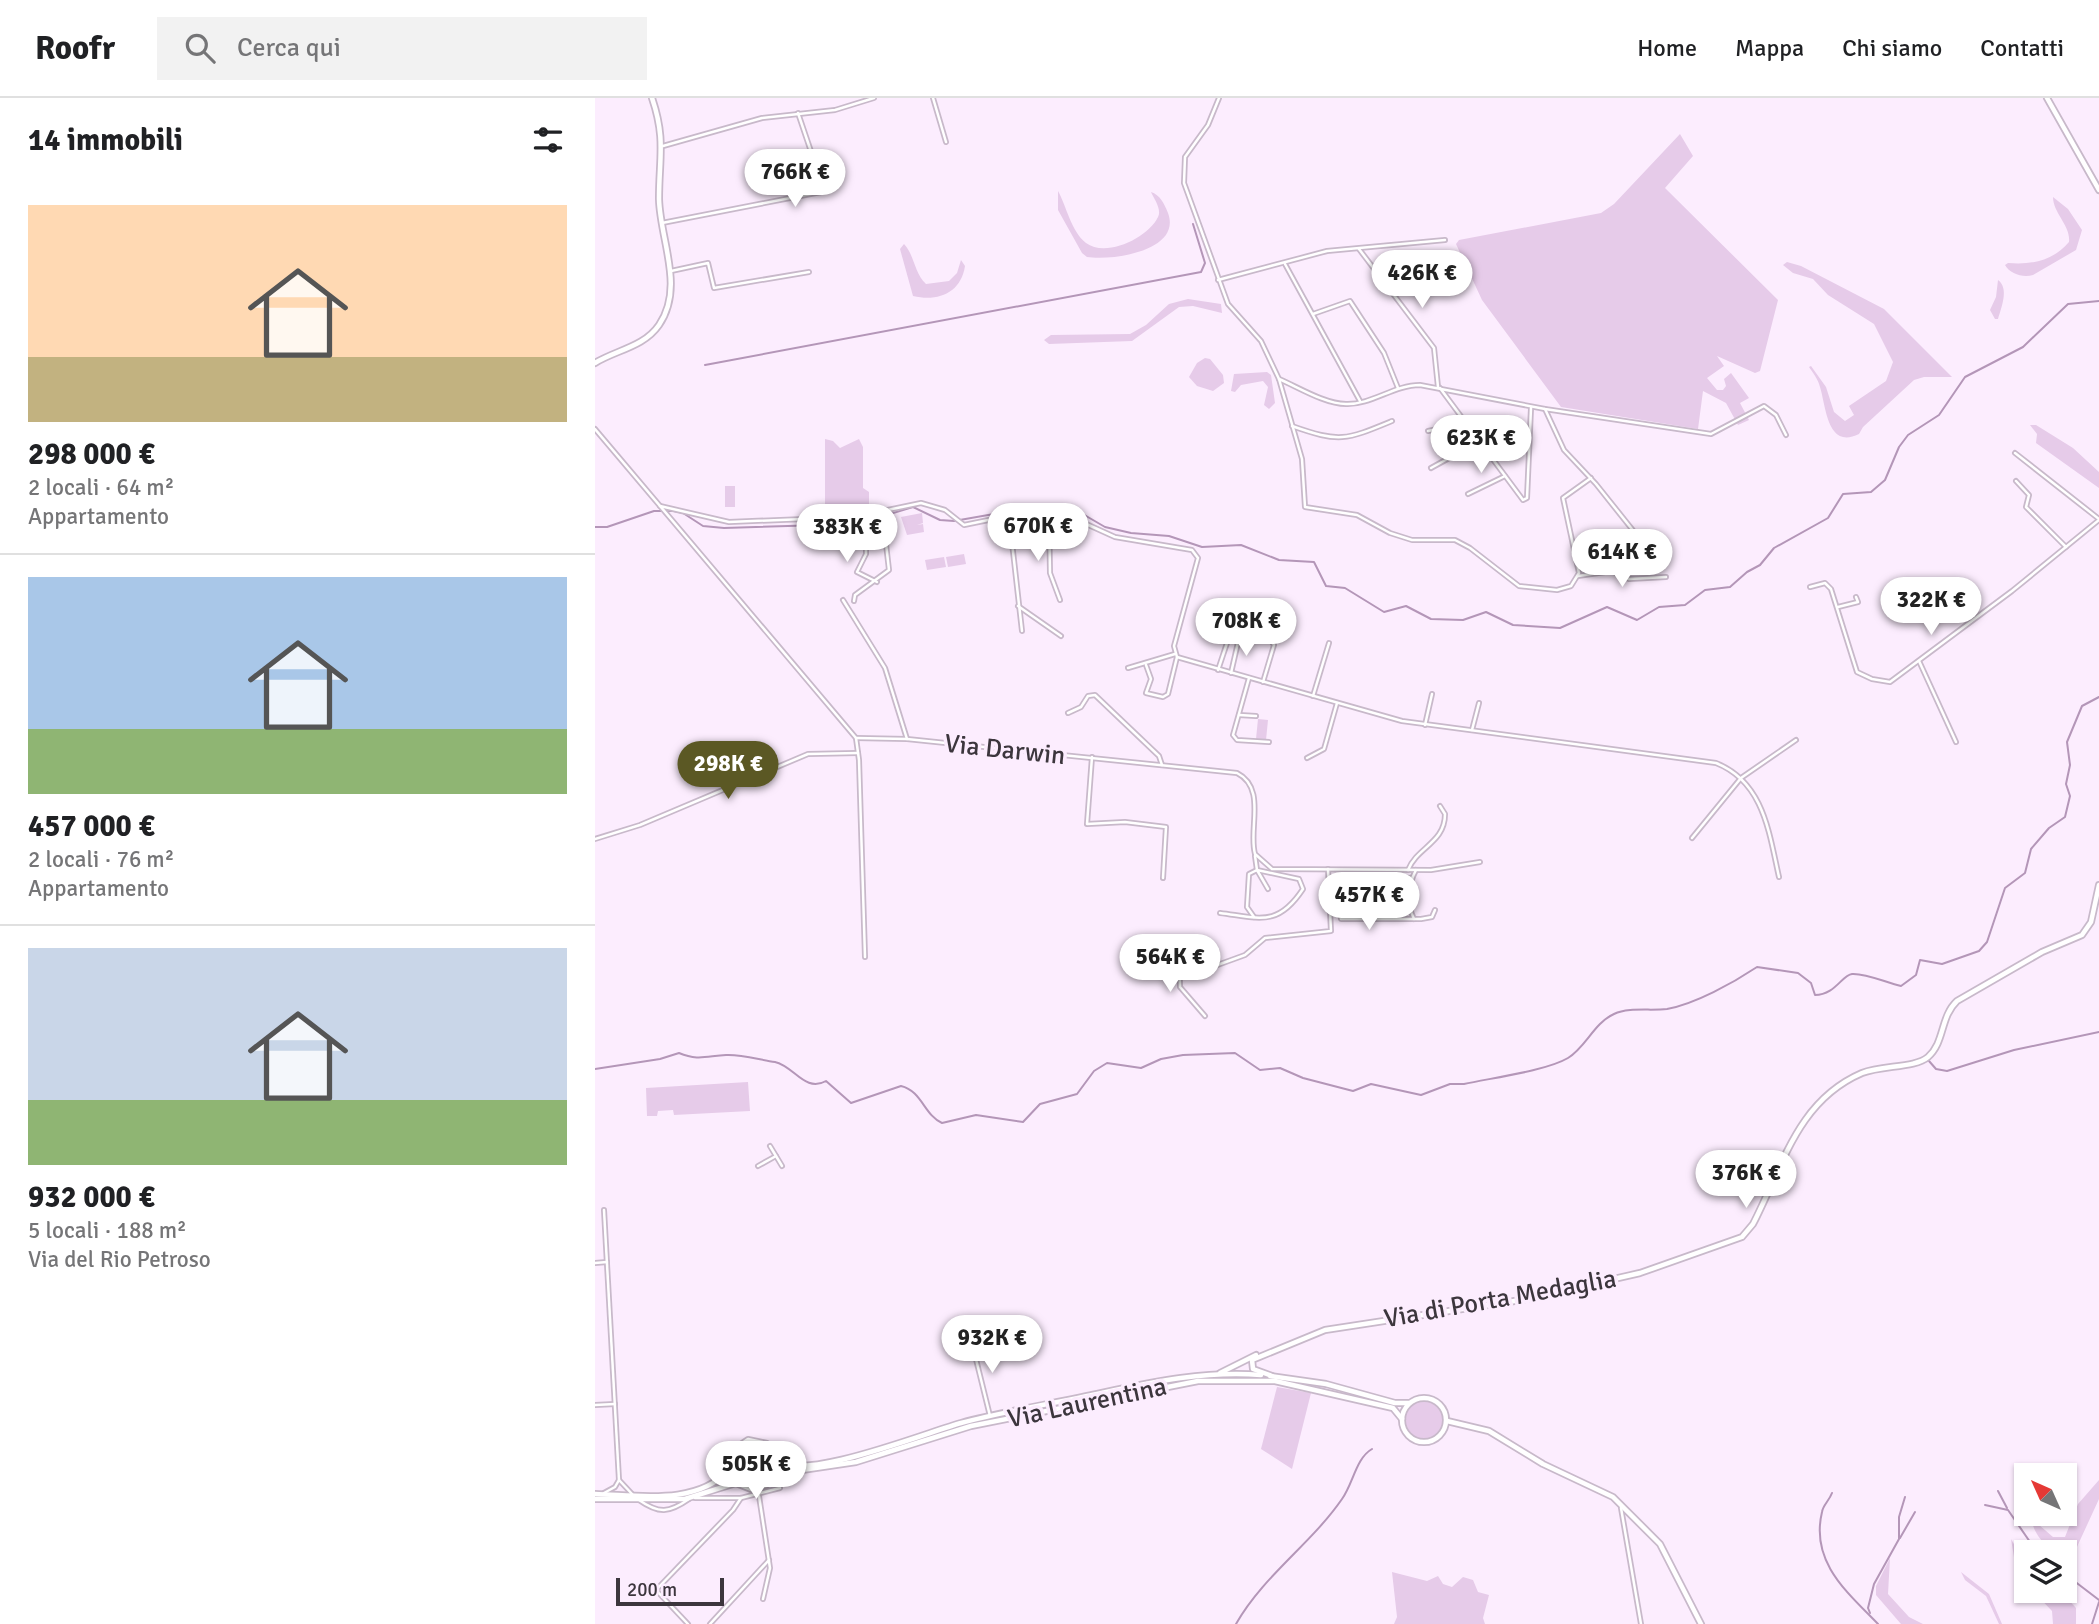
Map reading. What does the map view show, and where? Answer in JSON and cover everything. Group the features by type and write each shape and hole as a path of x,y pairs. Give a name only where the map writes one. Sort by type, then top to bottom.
{"main road":[{"path":"595,363 638,344 655,331 669,305 670,271 659,200 663,146 652,98"},
{"path":"2047,98 2099,190"},
{"name":"Via di Porta Medaglia","path":"1212,1375 1330,1328 1521,1300 1640,1273 1738,1239 1753,1224 1800,1127 1821,1098 1843,1082 1874,1068 1913,1065 1926,1058 1937,1045 1947,1012 1959,1000 2042,952 2085,932 2091,922 2099,885"},
{"path":"1263,1353 1253,1359 1251,1366 1272,1376"},
{"name":"Via Laurentina","path":"777,1460 790,1466 846,1459 990,1416 1154,1382 1212,1375 1272,1376 1326,1384 1395,1403 1409,1404"},
{"name":"Via Laurentina","path":"595,1499 691,1498 736,1483 751,1489 758,1488 785,1472 856,1462 971,1426 1198,1381 1254,1380 1304,1386 1393,1408 1402,1419"},
{"path":"1419,1398 1437,1401 1444,1409 1447,1421 1442,1434 1424,1442 1406,1432 1402,1419 1409,1404 1419,1398"},
{"path":"1447,1421 1489,1430 1543,1464 1600,1490 1621,1504 1660,1544 1701,1624"},
{"path":"736,1483 729,1470 731,1451 748,1440 767,1444 777,1460 772,1480"},
{"path":"595,1494 691,1492 713,1483 729,1470"}],"street":[{"path":"663,146 753,121 835,110 874,98"},
{"path":"933,98 946,142"},
{"path":"1219,98 1208,125 1188,152 1183,169 1191,206 1230,307 1261,341 1279,379 1303,464 1306,507 1357,515 1390,533 1412,540 1458,541 1521,587 1563,590 1573,585 1578,576 1577,553 1563,499 1591,478"},
{"path":"661,223 822,191 798,113"},
{"path":"1218,279 1285,264 1327,251 1445,240"},
{"path":"1359,249 1434,348 1439,387 1522,500 1527,498 1531,407"},
{"path":"670,271 708,263 714,288 809,272"},
{"path":"1285,264 1360,401"},
{"path":"1313,314 1350,300 1385,356 1398,388"},
{"path":"1279,379 1339,403 1360,401 1415,385 1439,387 1531,407 1711,435 1764,406 1776,415 1786,435"},
{"path":"1545,409 1561,447 1591,478 1651,553"},
{"path":"1292,426 1327,438 1341,439 1392,421"},
{"path":"1428,430 1466,423"},
{"path":"595,429 856,738 859,753 865,957"},
{"path":"1430,467 1480,441"},
{"path":"1809,587 1828,584 1859,674 1890,682 2099,519 2015,453"},
{"path":"1468,494 1504,476"},
{"path":"2016,481 2029,495 2025,507 2066,547"},
{"path":"660,506 729,522 863,516 921,503 939,507 960,523 969,525 1009,516 1049,515 1073,518 1115,537 1195,552 1198,559 1168,694 1163,697 1146,693 1151,679 1146,665"},
{"path":"1049,515 1050,573 1060,600"},
{"path":"863,516 866,554 857,572 877,582"},
{"path":"1009,516 1022,631"},
{"path":"854,601 859,592 877,582 889,570 888,548 865,524"},
{"path":"1578,576 1614,570 1629,579 1666,577"},
{"path":"1838,607 1858,602 1856,597"},
{"path":"843,600 882,662 907,739"},
{"path":"1018,606 1061,636"},
{"path":"1218,670 1236,616"},
{"path":"1231,673 1239,638"},
{"path":"1263,682 1274,645 1270,639"},
{"path":"1313,696 1329,643"},
{"path":"1128,667 1146,665 1176,655 1218,670 1425,725 1703,760 1726,768 1741,778 1762,807 1779,877"},
{"path":"1919,661 1956,742"},
{"path":"1249,678 1233,735 1235,738 1269,742"},
{"path":"1425,725 1432,694"},
{"path":"1067,713 1081,707 1088,696 1095,695 1159,756 1162,765"},
{"path":"1307,758 1324,749 1337,703"},
{"path":"1472,730 1479,703"},
{"path":"1239,715 1256,716"},
{"name":"Via Darwin","path":"856,738 907,739 1233,772 1245,778 1254,796 1255,854"},
{"path":"1692,838 1741,778 1796,740"},
{"path":"595,839 640,825 808,754 859,753"},
{"path":"1092,757 1086,822 1090,825 1130,822 1166,827 1163,878"},
{"path":"1408,870 1413,859 1429,848 1442,830 1445,814 1440,806"},
{"path":"1255,854 1272,869 1416,870 1480,862"},
{"path":"1255,854 1258,870 1268,889"},
{"path":"1143,961 1163,953 1179,953 1212,967 1245,955 1265,938 1331,931 1328,869"},
{"path":"1220,913 1254,917 1268,918 1283,913 1303,889 1299,879 1258,870 1248,876 1247,907 1254,917"},
{"path":"1413,919 1409,894 1416,870"},
{"path":"1412,878 1333,878 1342,921 1431,917 1435,910"},
{"path":"1179,953 1180,987 1205,1016"},
{"path":"1179,962 1186,955"},
{"path":"770,1146 782,1166"},
{"path":"758,1166 776,1156"},
{"path":"603,1494 614,1488 619,1480 604,1210"},
{"path":"595,1263 607,1262"},
{"path":"971,1339 990,1416"},
{"path":"595,1405 615,1404"},
{"path":"619,1480 633,1495"},
{"path":"639,1500 663,1512 673,1510 691,1498 741,1498 780,1488"},
{"path":"715,1489 715,1495 724,1499"},
{"path":"759,1495 770,1571 763,1600"},
{"path":"688,1624 656,1590 733,1510 741,1498"},
{"path":"1621,1504 1641,1624"},
{"path":"710,1624 769,1560"}],"shaded area":[{"path":"1680,134 1693,156 1665,188 1778,300 1760,371 1755,373 1717,356 1724,366 1707,378 1717,390 1723,390 1726,386 1724,379 1731,373 1749,398 1740,403 1749,420 1738,425 1726,403 1703,391 1698,429 1561,407 1482,300 1456,244 1459,240 1601,213 1614,204"},
{"path":"1058,191 1076,232 1094,247 1126,244 1153,225 1159,211 1151,192 1163,203 1170,226 1165,236 1155,245 1142,251 1112,257 1087,257 1082,253 1058,210"},
{"path":"2053,197 2068,209 2082,230 2076,250 2033,275 2013,273 2005,265 2049,258 2069,242 2067,230"},
{"path":"904,244 926,284 949,281 957,273 961,260 965,266 959,283 939,296 913,296 900,249"},
{"path":"1787,262 1801,266 1884,309 1952,377 1924,377 1914,380 1863,427 1859,434 1840,436 1830,424 1819,384 1809,367 1811,366 1826,387 1834,412 1845,421 1854,415 1849,406 1886,381 1893,362 1874,324 1828,295 1813,279 1793,273 1783,265"},
{"path":"1998,280 2003,288 2004,298 1998,319 1995,319 1990,310 1996,297"},
{"path":"1188,299 1221,304 1222,313 1193,306 1179,307 1132,341 1049,344 1044,340 1051,335 1130,334 1146,325 1169,304"},
{"path":"1205,358 1210,359 1223,375 1224,383 1213,391 1197,386 1189,377 1197,363"},
{"path":"1267,372 1271,375 1275,403 1269,409 1264,405 1268,387 1263,381 1241,385 1235,392 1231,391 1234,374"},
{"path":"2030,425 2036,425 2073,448 2099,472 2099,488 2036,443 2037,434"},
{"path":"825,439 833,441 840,448 859,439 863,447 863,488 869,492 869,504 856,510 825,505"},
{"path":"725,486 735,486 735,507 725,507"},
{"path":"922,513 923,523 917,525 923,524 924,532 907,535 901,517"},
{"path":"964,554 966,564 948,567 946,557"},
{"path":"944,557 946,567 927,570 925,560"},
{"path":"1258,719 1268,720 1266,740 1256,739"},
{"path":"748,1082 750,1111 674,1115 673,1110 658,1111 657,1116 647,1116 646,1088"},
{"path":"1277,1387 1311,1393 1292,1469 1261,1449"},
{"path":"1424,1401 1438,1406 1443,1420 1438,1434 1424,1439 1410,1434 1405,1420 1410,1406"},
{"path":"752,1442 767,1449 774,1464 767,1479 752,1486 737,1479 730,1464 737,1449"},
{"path":"2099,1480 2099,1499 2077,1547 2077,1540 2041,1540 2034,1526 2040,1526 2053,1537 2065,1537 2069,1526 2077,1526 2078,1504"},
{"path":"1890,1558 1888,1594 1909,1617 1923,1624 1901,1624 1876,1595 1876,1586"},
{"path":"1392,1572 1427,1581 1438,1576 1443,1584 1452,1587 1463,1577 1473,1580 1478,1592 1489,1595 1483,1618 1485,1624 1394,1624 1397,1617"},
{"path":"1961,1572 1989,1594 2002,1624 1999,1624 1986,1596 1965,1580"},
{"path":"2044,1603 2071,1603 2076,1608 2076,1624 2053,1624 2052,1611"}],"waterway":[{"path":"705,365 1201,272 1205,263 1193,224"},
{"path":"595,527 607,527 654,511 683,513 703,526 724,528 857,524 913,507 940,520 954,521 1045,505 1081,513 1105,527 1131,533 1169,536 1202,547 1241,545 1279,560 1314,562 1326,586 1345,588 1384,612 1406,606 1431,619 1463,620 1486,612 1513,625 1560,628 1607,607 1637,620 1659,607 1685,605 1705,590 1730,587 1760,565 1774,548 1828,518 1843,494 1871,492 1885,480 1899,447 1908,435 1939,415 1965,377 2023,347 2068,304 2099,301"},
{"path":"595,1069 660,1059 679,1053 697,1057 738,1055 782,1064 812,1084 826,1081 851,1103 901,1086 914,1093 931,1115 942,1123 976,1115 1023,1122 1040,1104 1077,1094 1094,1071 1107,1063 1141,1068 1161,1059 1183,1055 1235,1053 1260,1070 1280,1068 1303,1078 1353,1091 1371,1084 1421,1095 1450,1084 1518,1074 1558,1063 1580,1048 1601,1023 1614,1014 1667,1009 1689,1003 1737,980 1757,967 1798,973 1811,983 1815,995 1828,992 1852,974 1901,986 1916,975 1920,960 1942,964 1979,951 1987,942 2005,888 2025,873 2031,849 2049,828 2065,817 2070,796 2066,784 2070,765 2067,742 2082,706 2099,697"},
{"path":"1929,1061 1936,1069 1947,1071 2014,1050 2099,1032"},
{"path":"1236,1624 1273,1575 1330,1515 1346,1493 1362,1458 1372,1449"},
{"path":"1998,1491 2007,1508"},
{"path":"1832,1493 1823,1510 1820,1530 1826,1561 1843,1588 1878,1624"},
{"path":"1870,1613 1868,1608 1874,1584 1899,1539 1899,1517 1905,1497"},
{"path":"1985,1505 2008,1510 2029,1540"},
{"path":"1900,1538 1915,1512"},
{"path":"2077,1583 2099,1600"},
{"path":"2092,1624 2099,1602"}]}
